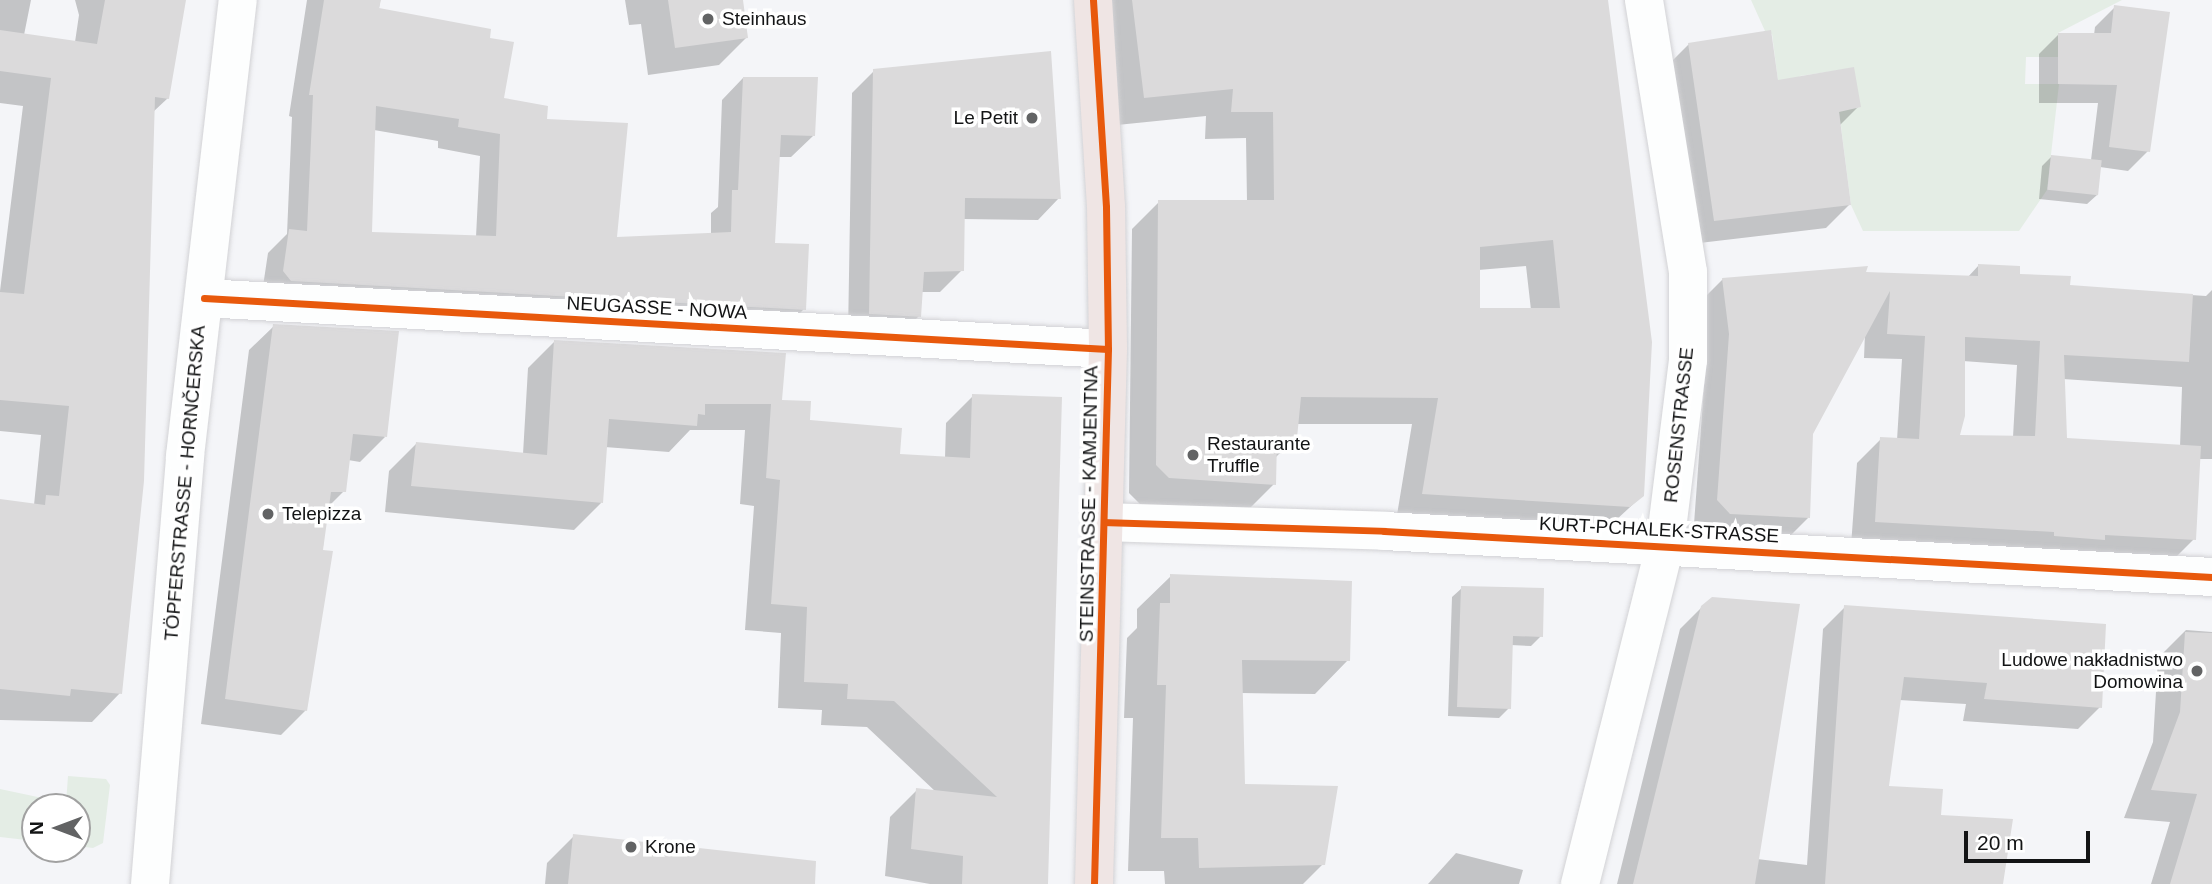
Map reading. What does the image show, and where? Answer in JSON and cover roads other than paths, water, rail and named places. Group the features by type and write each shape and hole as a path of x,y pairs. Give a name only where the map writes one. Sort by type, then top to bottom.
{"main road":[{"name":"STEINSTRASSE - KAMJENTNA","path":"1093,0 1106,207 1108,349 1094,884"}],"street":[{"name":"TÖPFERSTRASSE - HORNČERSKA","path":"150,884 185,456 238,0"},
{"name":"ROSENSTRASSE","path":"1580,884 1665,545 1688,360 1688,272 1644,0"},
{"name":"NEUGASSE - NOWA","path":"204,298 1108,349"},
{"name":"KURT-PCHALEK-STRASSE","path":"1104,522 1665,545 2212,577"}],"place":[{"name":"Steinhaus","path":"708,19"},
{"name":"Le Petit","path":"1032,118"},
{"name":"Restaurante Truffle","path":"1193,455"},
{"name":"Telepizza","path":"268,514"},
{"name":"Ludowe nakładnistwo Domowina","path":"2197,671"},
{"name":"Krone","path":"631,847"}]}
